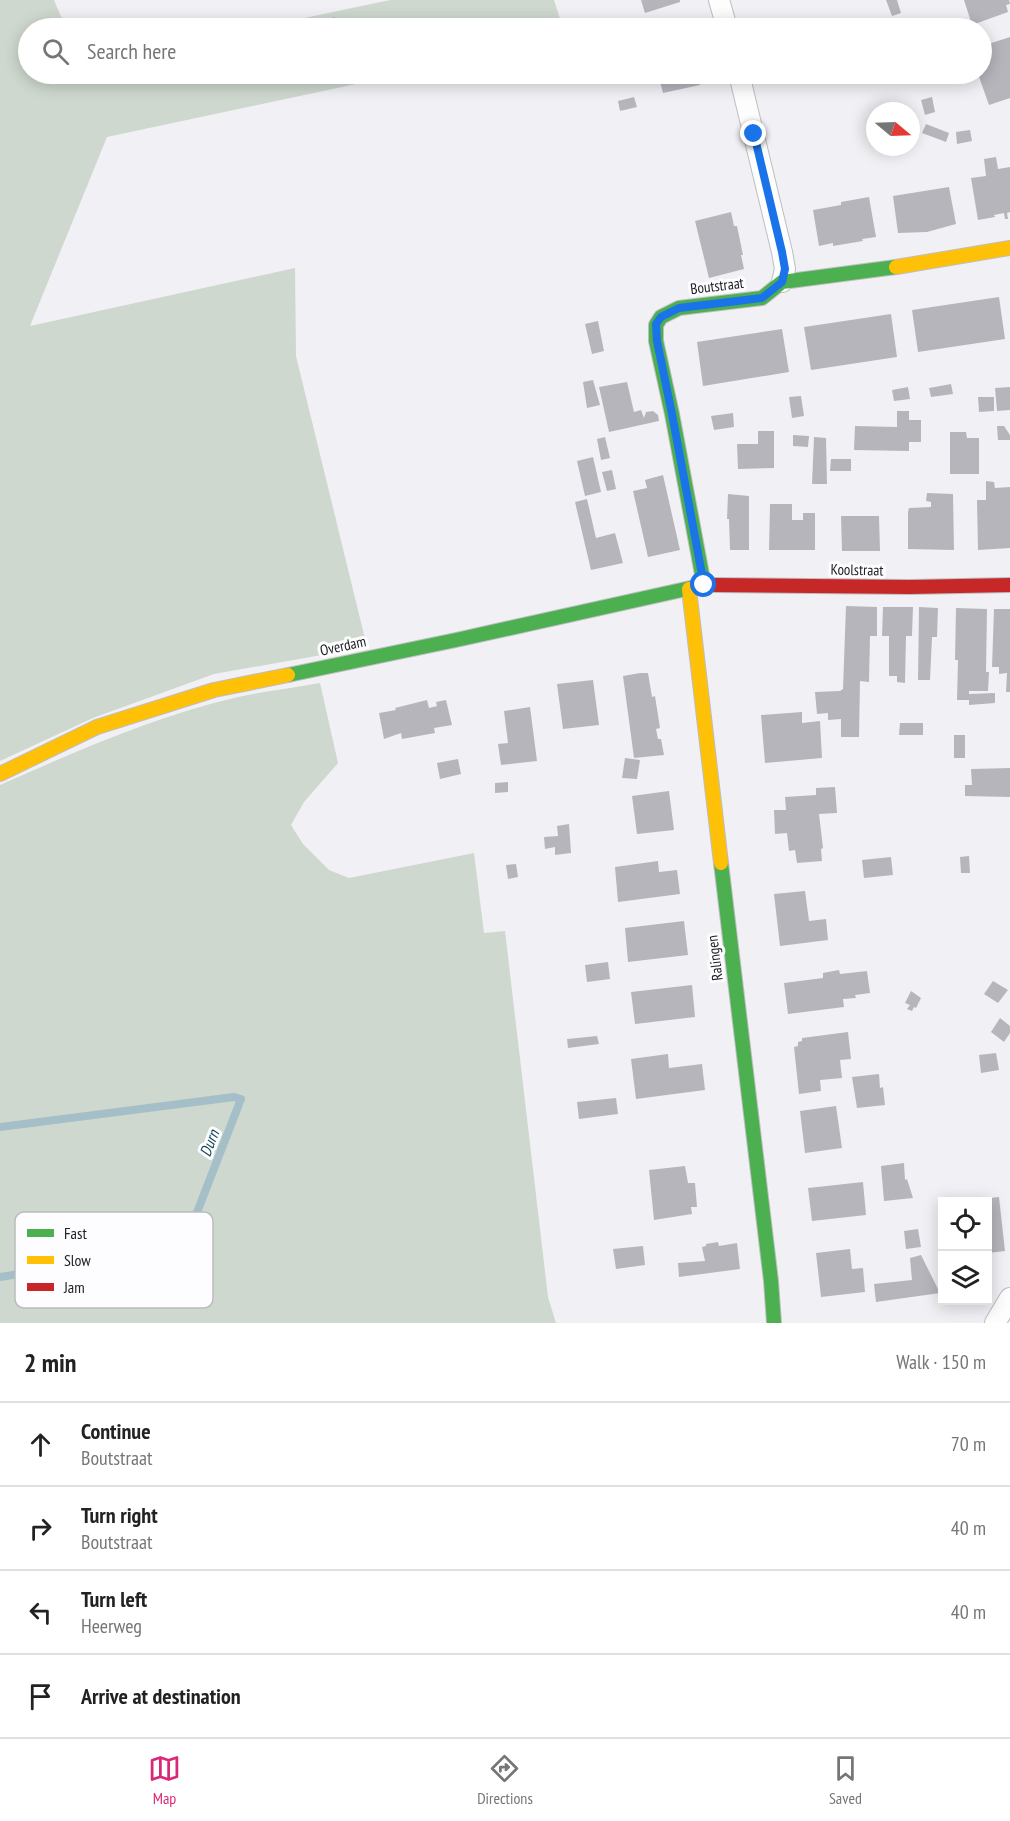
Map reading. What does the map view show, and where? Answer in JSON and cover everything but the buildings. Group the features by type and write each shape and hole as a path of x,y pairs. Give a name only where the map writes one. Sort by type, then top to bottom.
{"street":[{"path":"719,0 724,18"},
{"path":"741,84 782,252 785,269 782,282"},
{"name":"Boutstraat","path":"704,585 657,341 656,324 661,317 679,308 762,298 782,282 1010,249"},
{"name":"Koolstraat","path":"704,585 910,587 1010,585"},
{"name":"Overdam","path":"0,774 97,727 214,690 456,640 704,585"},
{"name":"Ralingen","path":"688,589 771,1281 774,1323"},
{"path":"995,1323 1010,1298"}],"shaded area":[{"path":"0,0 54,0 62,18 18,18 18,84 356,84 107,137 30,326 295,268 296,356 367,647 214,674 93,718 0,761"},
{"path":"390,0 554,0 560,18 304,18"},
{"path":"320,683 338,763 304,802 291,825 303,844 329,870 349,878 474,853 484,933 505,931 548,1297 556,1323 0,1323 0,785 147,724 207,705 258,693"}],"waterway":[{"name":"Durn","path":"0,1127 234,1097 241,1099 197,1212"},
{"name":"Durn","path":"0,1277 15,1275"}],"traffic: fast":[{"path":"704,585 656,341 656,325 661,317 679,308 762,298 782,282 896,267"},
{"path":"288,675 704,585 715,585"},
{"path":"721,863 771,1281 774,1323"}],"traffic: slow":[{"path":"896,267 1010,248"},
{"path":"689,589 721,863"},
{"path":"0,774 97,727 214,690 288,675"}],"traffic: jam":[{"path":"715,585 910,587 1010,585"}],"route":[{"path":"704,585 657,341 656,324 661,317 679,308 762,298 782,282 785,269 782,252 754,134"}]}
